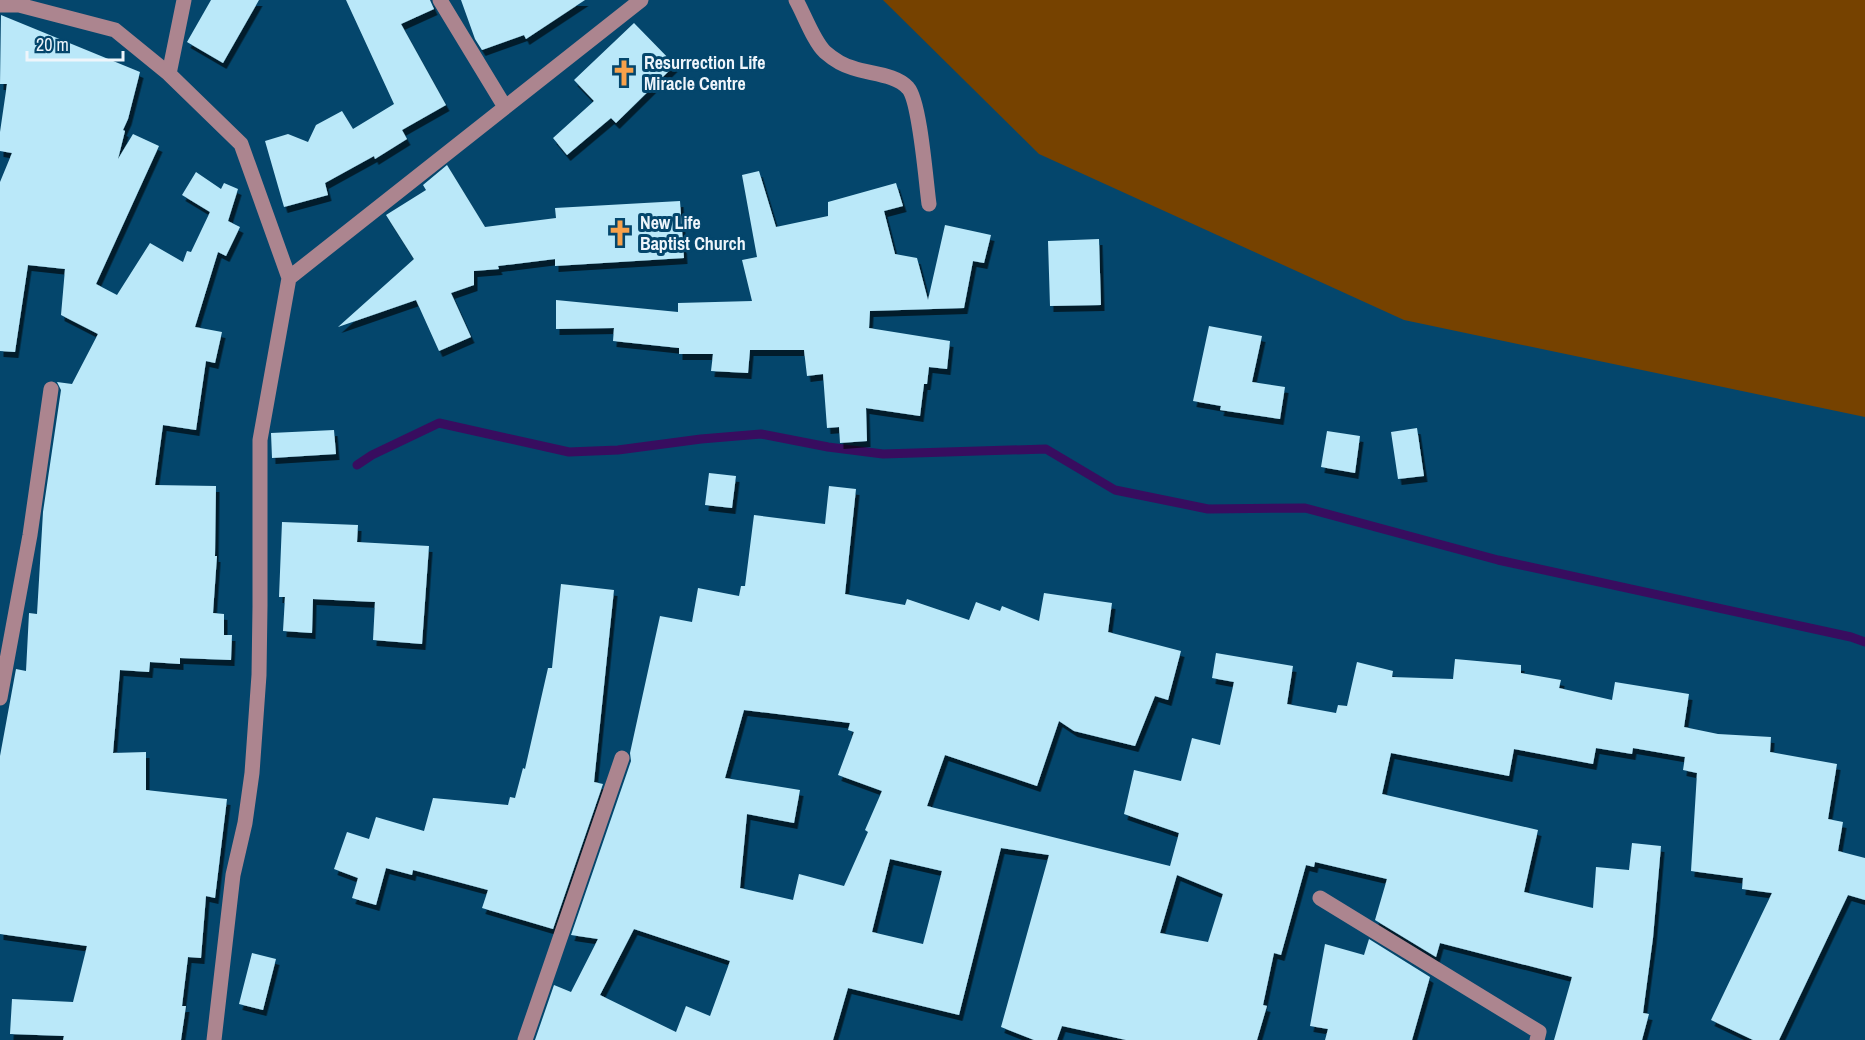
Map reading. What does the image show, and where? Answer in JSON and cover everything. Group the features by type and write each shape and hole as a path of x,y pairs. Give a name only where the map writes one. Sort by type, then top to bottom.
{"street":[{"path":"169,74 184,0"},
{"path":"440,0 505,107"},
{"path":"289,278 641,0"},
{"path":"796,0 823,50 838,62 852,68 896,79 907,86 917,112 929,204"},
{"path":"0,5 19,5 115,30 169,74 241,144 289,278 260,441 260,606 252,773 233,875 214,1040"},
{"path":"0,698 30,535 51,389"},
{"path":"525,1040 622,758"},
{"path":"1320,898 1539,1032 1537,1040"}],"shaded area":[{"path":"883,0 1865,0 1865,417 1404,320 1039,154"}],"building":[{"path":"211,0 259,0 223,63 187,42"},
{"path":"346,0 430,0 434,9 401,24 446,105 402,130 407,139 375,159 374,156 325,183 328,195 284,207 265,141 288,134 308,142 316,125 342,111 353,129 394,104"},
{"path":"461,0 585,0 526,39 524,35 482,50 475,39"},
{"path":"1,15 140,72 123,130 125,131 118,159 133,134 159,146 96,284 117,295 150,243 183,262 187,251 191,252 210,212 182,195 196,172 221,189 224,183 238,189 228,221 240,227 226,256 218,252 195,327 222,332 215,363 206,361 196,430 163,425 155,485 216,486 215,556 217,556 213,613 224,614 224,635 232,635 231,660 180,658 180,664 150,662 149,672 120,670 113,753 146,752 146,790 227,799 215,898 206,896 201,958 188,957 182,1006 186,1006 181,1040 63,1040 64,1036 10,1034 12,999 73,1002 87,946 0,934 0,756 16,669 26,671 29,613 37,614 43,512 61,390 57,382 72,384 98,334 61,315 65,269 28,265 15,352 0,351 0,182 12,153 0,151 0,132 7,84 0,84"},
{"name":"Resurrection Life Miracle Centre","path":"634,23 675,65 616,123 611,118 567,155 553,138 594,101 574,80"},
{"path":"447,165 485,227 556,218 555,208 680,201 684,258 555,266 555,259 474,271 474,285 451,293 471,337 439,351 416,300 338,327 414,259 386,215 426,190 423,185"},
{"path":"759,171 776,227 828,216 828,202 896,183 903,206 884,211 895,254 917,258 928,300 945,225 991,235 984,263 973,261 964,308 870,311 869,328 950,341 947,369 929,367 927,384 924,384 920,416 866,408 867,441 840,443 839,427 827,428 823,374 807,376 804,350 750,350 748,373 711,371 713,354 679,354 679,348 613,341 614,328 556,329 556,300 678,312 678,303 752,301 742,260 757,257 742,175"},
{"path":"1099,239 1101,305 1050,306 1048,241"},
{"path":"1209,326 1262,336 1252,382 1285,387 1280,419 1220,410 1221,406 1193,401"},
{"path":"1417,428 1424,476 1398,479 1391,432"},
{"path":"334,430 336,454 272,458 271,433"},
{"path":"1327,431 1360,436 1355,473 1321,467"},
{"path":"709,473 736,476 732,508 705,505"},
{"path":"829,486 856,489 845,594 905,605 907,599 969,620 976,602 1000,611 1002,606 1039,621 1044,593 1112,603 1108,632 1181,651 1168,700 1155,696 1135,746 1074,731 1059,721 1037,786 945,755 927,806 1170,866 1179,833 1124,814 1134,770 1181,781 1192,738 1220,745 1234,682 1212,678 1216,653 1293,666 1287,704 1336,713 1338,705 1347,706 1357,662 1393,671 1392,677 1453,679 1455,659 1521,665 1521,673 1561,680 1559,688 1612,700 1615,682 1689,694 1684,727 1718,734 1771,737 1770,752 1837,764 1828,819 1843,822 1838,851 1865,858 1865,900 1848,895 1779,1040 1753,1040 1711,1020 1772,893 1742,889 1743,878 1691,871 1697,773 1683,770 1685,757 1633,748 1632,754 1596,748 1593,764 1514,749 1509,776 1391,753 1382,794 1538,830 1524,892 1593,908 1596,867 1629,870 1632,843 1661,846 1653,938 1643,1013 1649,1014 1642,1040 1554,1040 1572,977 1440,943 1436,957 1375,920 1387,879 1315,862 1314,867 1306,865 1281,955 1274,953 1263,1005 1267,1006 1257,1040 1126,1040 1062,1026 1057,1040 1034,1040 1001,1027 1049,855 1001,848 959,1015 848,988 833,1040 535,1040 554,985 571,992 598,939 571,935 631,761 630,753 660,616 692,622 698,588 739,596 741,586 745,586 754,515 825,524","holes":["744,710 850,723 848,730 854,732 838,775 882,791 865,830 868,832 844,886 799,874 793,900 740,888 747,814 794,823 800,790 725,778","890,859 942,871 923,944 872,932","1177,875 1223,894 1208,942 1160,933","634,929 730,961 710,1016 686,1006 676,1032 600,995"]},
{"path":"282,522 358,525 357,542 429,546 422,644 373,640 375,602 313,599 312,633 283,631 285,597 279,597"},
{"path":"561,584 614,590 594,782 603,784 553,929 482,908 488,890 413,870 412,875 386,868 376,905 352,898 358,878 334,869 347,832 369,839 376,817 424,831 433,798 508,805 510,797 515,798 523,768 525,769 548,668 552,668"},
{"path":"1369,939 1430,977 1412,1040 1325,1040 1328,1029 1310,1026 1325,944 1364,955"},
{"path":"252,953 276,959 263,1010 239,1004"}],"waterway":[{"path":"357,465 372,455 439,423 569,452 618,450 761,434 828,447 883,454 1046,449 1115,490 1208,509 1305,508 1498,560 1851,637 1865,642"}],"place":[{"name":"Resurrection Life Miracle Centre","path":"624,73"},
{"name":"New Life Baptist Church","path":"620,233"}]}
